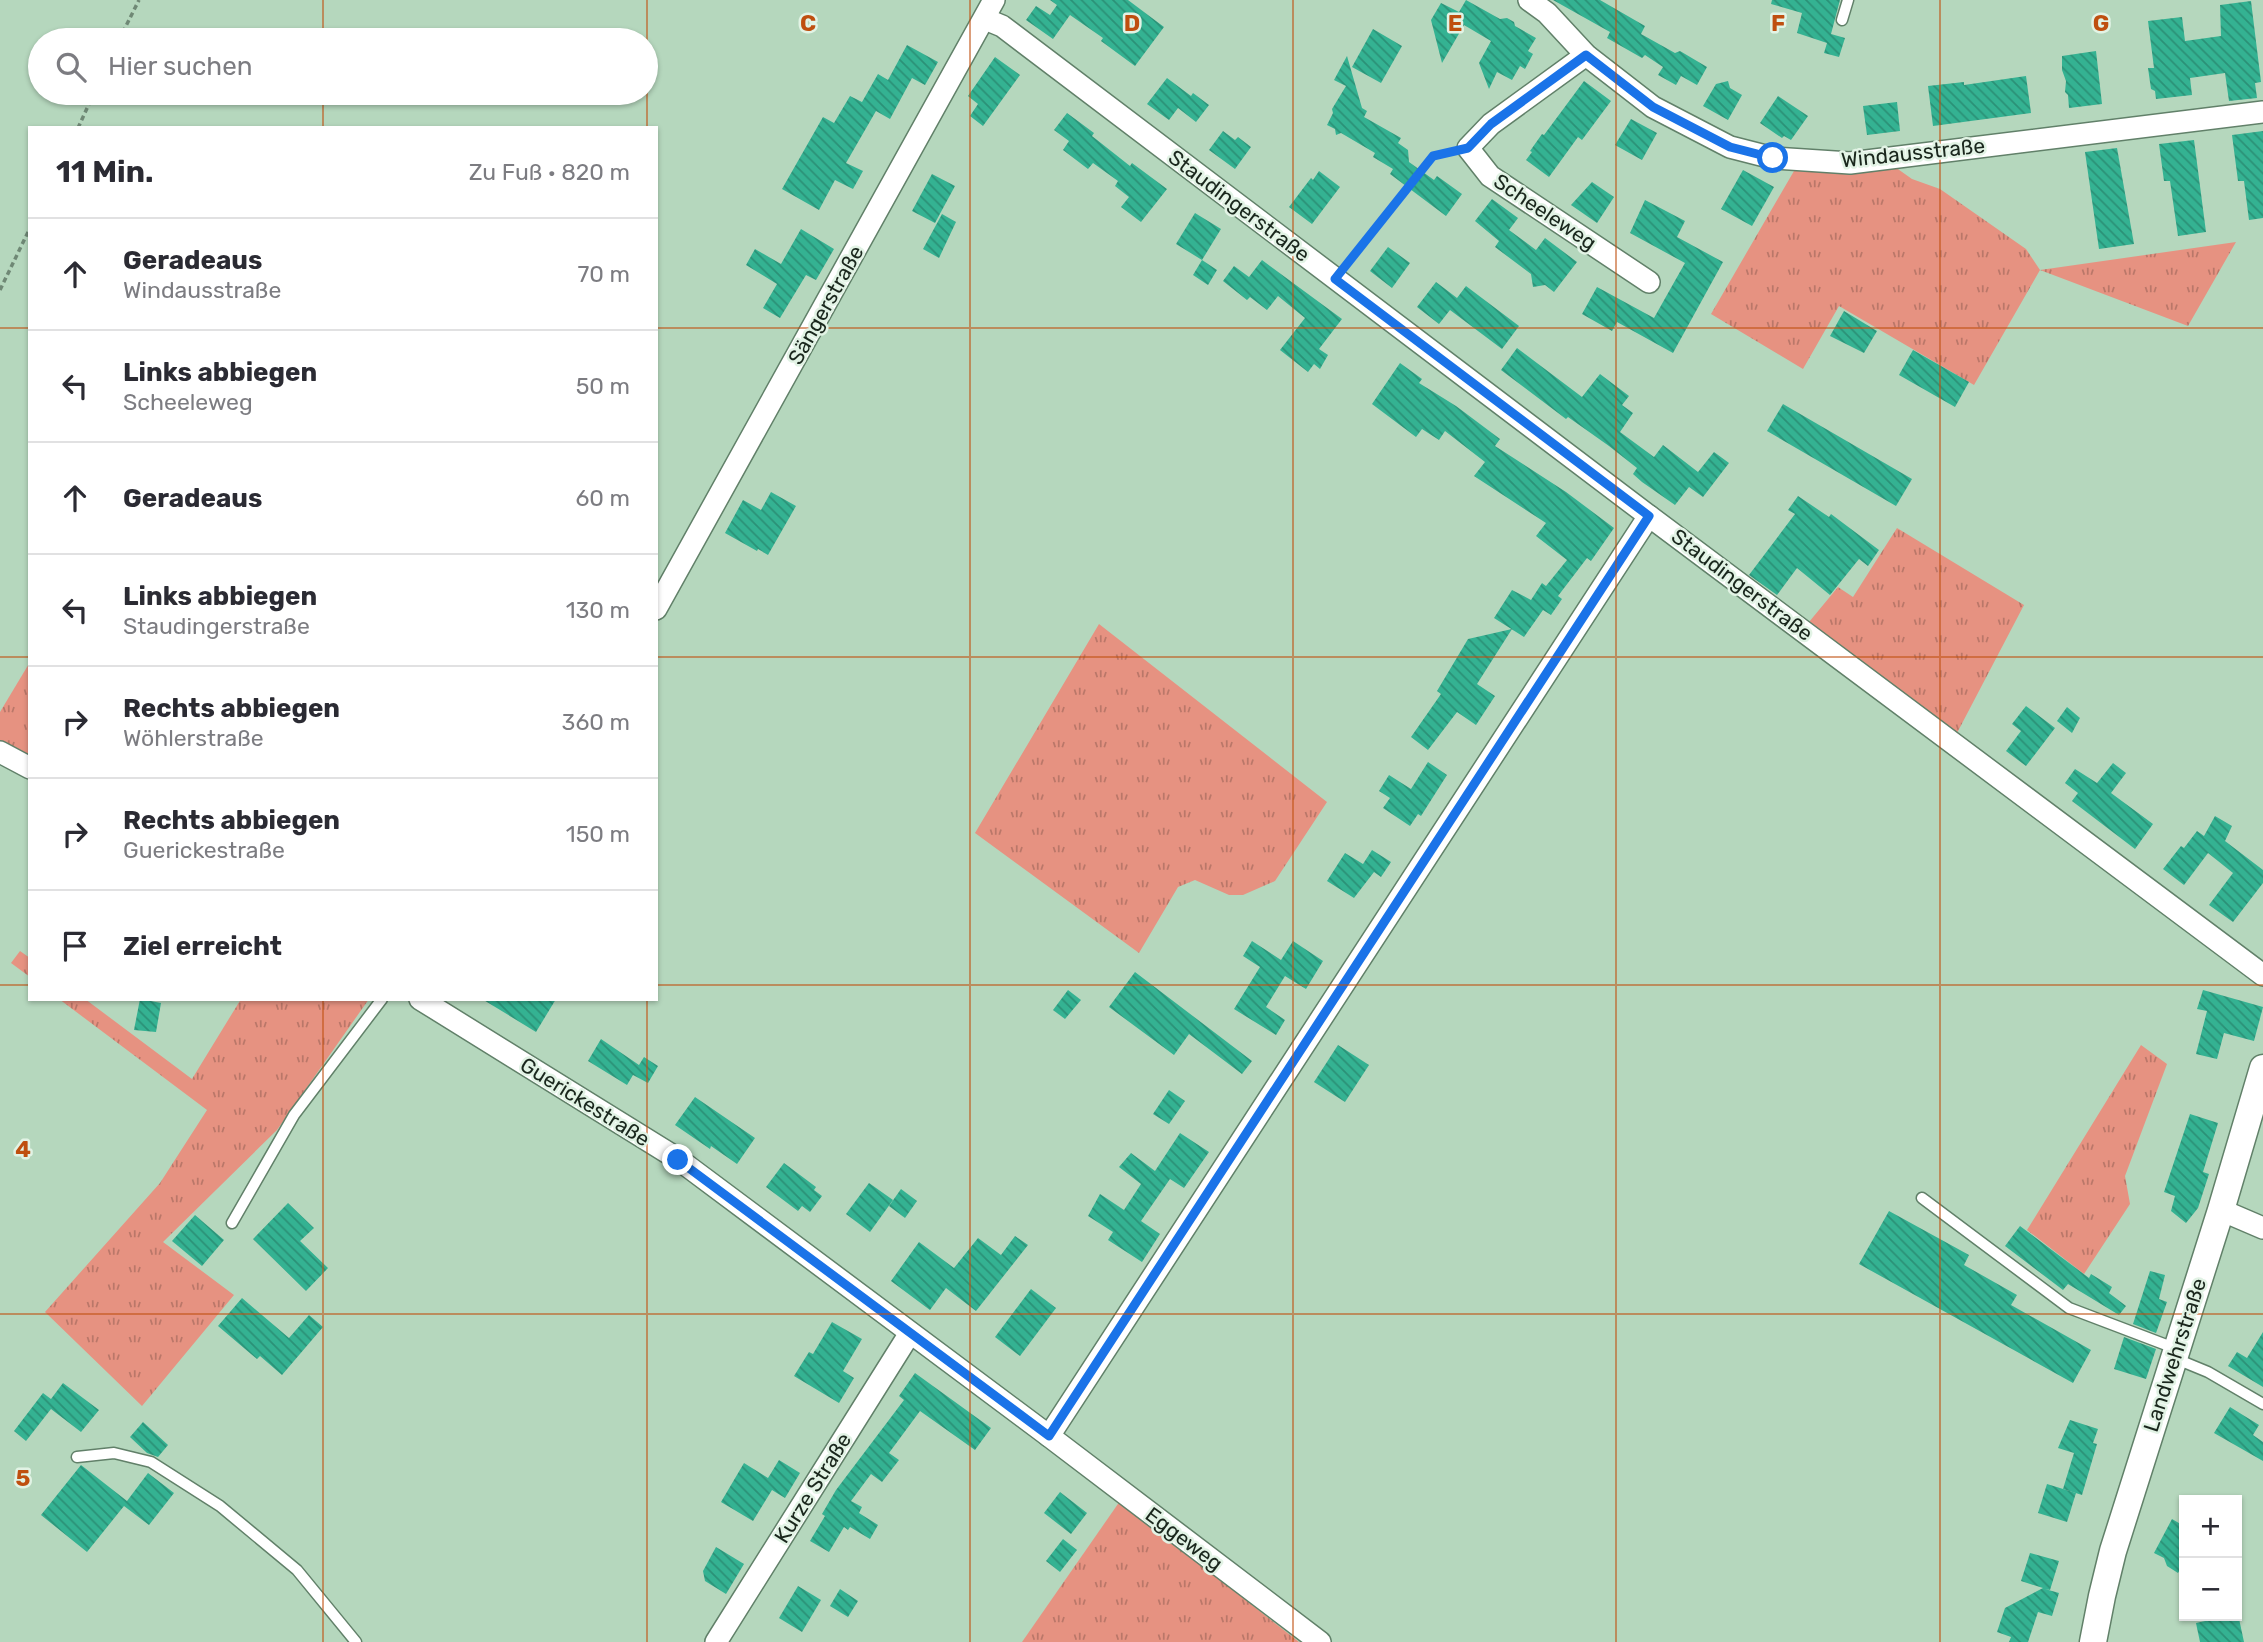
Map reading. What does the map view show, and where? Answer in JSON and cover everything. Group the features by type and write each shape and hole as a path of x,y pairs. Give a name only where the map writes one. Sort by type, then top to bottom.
{"street":[{"name":"Windausstraße","path":"1529,0 1547,13 1586,55 1653,107 1730,147 1773,158 1850,163 2263,112"},
{"name":"Staudingerstraße","path":"990,10 1002,26 1335,279 2263,975"},
{"name":"Sängerstraße","path":"658,605 990,10"},
{"path":"1468,148 1491,124 1586,55"},
{"name":"Scheeleweg","path":"1468,148 1490,176 1649,282"},
{"path":"1049,1436 1649,516"},
{"path":"0,752 28,767"},
{"name":"Guerickestraße","path":"431,1002 678,1160 1049,1436"},
{"name":"Landwehrstraße","path":"2093,1642 2113,1550 2263,1068"},
{"path":"2221,1210 2263,1228"},
{"name":"Kurze Straße","path":"716,1642 910,1333"},
{"name":"Eggeweg","path":"1049,1436 1320,1642"}],"lane":[{"path":"1842,20 1848,0"},
{"path":"232,1223 294,1115 380,1001"},
{"path":"1922,1198 2069,1308 2176,1353 2263,1404"},
{"path":"77,1457 114,1453 151,1462 220,1506 297,1570 356,1642"}],"path":[{"path":"125,28 139,0"},
{"path":"79,126 89,105"},
{"path":"1335,279 1433,156 1468,148"},
{"path":"0,290 28,232"}],"green space":[{"path":"1895,167 1912,179 1940,189 2026,249 2040,270 1974,385 1839,306 1803,369 1711,314 1794,171 1844,172"},
{"path":"2236,242 2188,326 2040,270"},
{"path":"1897,528 2024,605 1957,733 1809,622 1838,587 1853,597"},
{"path":"1099,624 1327,802 1275,881 1243,895 1229,895 1195,880 1178,887 1139,953 975,833"},
{"path":"28,665 28,760 0,744 0,712"},
{"path":"20,951 28,957 28,976 11,963"},
{"path":"62,1001 88,1001 192,1079 240,1001 368,1001 277,1130 163,1242 234,1295 142,1406 45,1312 160,1183 207,1110"},
{"path":"2141,1045 2167,1064 2125,1176 2130,1204 2084,1274 2027,1230"},
{"path":"1120,1501 1299,1642 1022,1642"}],"building":[{"path":"1050,0 1128,0 1164,27 1135,66 1101,41 1103,38 1070,15 1053,39 1026,20 1036,6 1050,15 1057,5"},
{"path":"1466,0 1500,19 1507,18 1536,38 1528,51 1533,54 1525,69 1520,66 1512,80 1497,72 1489,89 1479,63 1491,41 1464,25 1442,63 1431,20 1441,3 1459,12"},
{"path":"1553,0 1600,0 1645,26 1641,34 1675,53 1680,51 1707,67 1697,85 1681,76 1676,85 1658,75 1663,67 1645,55 1642,58 1607,38 1610,32"},
{"path":"1772,0 1840,0 1831,34 1845,38 1839,57 1824,53 1827,43 1797,33 1802,13 1771,4"},
{"path":"2251,1 2261,82 2255,83 2257,98 2229,101 2225,73 2190,78 2192,95 2156,99 2155,91 2151,89 2148,68 2154,68 2148,21 2182,17 2185,41 2221,36 2220,5"},
{"path":"1373,29 1402,46 1381,83 1352,67"},
{"path":"907,45 938,62 925,85 912,78 890,119 876,111 846,163 863,171 853,189 835,180 819,210 782,189 823,117 834,123 850,96 862,102 878,74 888,80"},
{"path":"2096,51 2102,104 2069,108 2062,56"},
{"path":"1347,56 1362,108 1367,111 1364,117 1401,138 1398,143 1408,150 1409,162 1434,180 1437,176 1462,194 1446,216 1390,174 1393,169 1373,157 1375,153 1341,133 1336,135 1335,129 1327,125 1333,113 1332,109 1346,86 1334,80"},
{"path":"995,57 1020,75 983,126 970,116 978,104 968,96"},
{"path":"2026,76 2031,113 1933,126 1928,86 1964,82 1964,85"},
{"path":"1167,78 1191,96 1193,93 1209,105 1196,122 1178,108 1169,120 1147,104"},
{"path":"1584,81 1611,101 1582,140 1578,137 1549,177 1526,160 1542,134 1544,135"},
{"path":"1728,81 1730,88 1742,95 1728,120 1703,106 1716,84"},
{"path":"1778,96 1808,116 1791,140 1784,136 1782,138 1760,123"},
{"path":"1897,102 1900,131 1867,135 1863,106"},
{"path":"1067,113 1130,166 1132,163 1167,189 1141,222 1121,207 1129,197 1115,186 1118,181 1093,163 1088,169 1063,150 1069,141 1054,130"},
{"path":"1631,119 1657,133 1642,160 1615,145"},
{"path":"1223,131 1235,140 1238,137 1251,147 1235,169 1209,150"},
{"path":"2263,131 2263,218 2249,220 2244,181 2238,181 2232,135"},
{"path":"2194,140 2206,232 2178,236 2170,181 2164,181 2159,144"},
{"path":"2117,148 2134,244 2099,249 2085,152"},
{"path":"1743,170 1774,187 1752,226 1721,209"},
{"path":"1319,171 1340,187 1312,224 1289,207"},
{"path":"932,174 955,186 935,223 912,211"},
{"path":"1592,182 1614,197 1597,223 1571,205"},
{"path":"1492,199 1518,218 1509,230 1536,250 1545,238 1577,262 1554,292 1545,285 1533,287 1531,274 1495,247 1499,241 1475,221"},
{"path":"1645,200 1685,221 1677,237 1723,262 1673,353 1617,322 1612,331 1582,314 1597,287 1654,318 1685,263 1630,233"},
{"path":"1195,213 1221,229 1202,260 1176,244"},
{"path":"942,214 956,222 939,258 923,249"},
{"path":"801,229 834,249 816,280 806,275 780,318 763,308 777,284 746,265 755,249 781,264"},
{"path":"1388,247 1410,263 1392,288 1370,271"},
{"path":"1202,260 1217,270 1208,285 1193,275"},
{"path":"1262,260 1342,319 1319,349 1328,355 1320,369 1314,364 1308,372 1280,350 1305,318 1278,296 1267,310 1250,297 1247,300 1223,281 1234,266 1249,277"},
{"path":"1436,282 1457,298 1466,286 1519,326 1502,349 1450,310 1439,324 1417,307"},
{"path":"1844,311 1877,331 1864,353 1830,336"},
{"path":"1517,348 1582,397 1600,374 1629,396 1622,405 1633,413 1620,432 1654,457 1663,445 1698,472 1714,452 1729,463 1703,497 1689,487 1675,505 1633,474 1637,468 1609,446 1568,417 1566,419 1501,370"},
{"path":"1913,350 1969,382 1955,407 1899,375"},
{"path":"1400,363 1422,379 1419,383 1456,406 1500,439 1495,446 1566,492 1614,528 1591,561 1587,558 1558,596 1562,599 1551,615 1543,610 1524,637 1494,618 1512,590 1531,600 1542,583 1546,586 1567,560 1536,536 1546,523 1474,476 1485,462 1445,431 1439,440 1422,429 1416,437 1372,404"},
{"path":"1783,404 1912,479 1896,506 1767,431"},
{"path":"771,492 796,506 768,555 725,533 743,500 761,510"},
{"path":"1798,496 1829,517 1831,514 1879,550 1868,566 1859,559 1830,595 1797,568 1777,595 1749,575 1795,514 1788,510"},
{"path":"1512,629 1477,684 1495,696 1476,725 1457,712 1428,750 1411,737 1441,694 1437,691 1468,639"},
{"path":"2026,706 2055,728 2026,766 2006,751 2021,731 2012,724"},
{"path":"2067,707 2080,718 2072,733 2057,721"},
{"path":"1428,762 1447,775 1421,816 1418,814 1410,826 1383,808 1390,798 1379,791 1389,775 1411,789"},
{"path":"2113,763 2126,773 2111,793 2153,824 2135,849 2072,801 2078,793 2065,783 2075,769 2097,783"},
{"path":"2215,816 2232,826 2225,841 2263,870 2263,883 2233,922 2209,905 2233,873 2208,853 2184,885 2163,869 2197,831 2204,836"},
{"path":"1372,850 1391,862 1381,877 1374,872 1354,898 1327,881 1345,853 1363,864"},
{"path":"1252,941 1281,960 1293,941 1323,961 1306,989 1285,976 1266,1007 1285,1020 1276,1035 1234,1009 1260,967 1243,956"},
{"path":"1135,972 1252,1061 1242,1074 1189,1034 1174,1055 1109,1007"},
{"path":"1068,990 1081,1000 1065,1019 1053,1010"},
{"path":"2203,990 2263,1007 2254,1041 2224,1033 2217,1059 2196,1054 2207,1011 2197,1009"},
{"path":"140,1001 161,1003 156,1032 134,1030"},
{"path":"485,1001 555,1001 536,1032"},
{"path":"601,1039 639,1065 644,1057 658,1066 648,1083 633,1075 627,1085 588,1061"},
{"path":"1338,1045 1369,1065 1345,1102 1314,1082"},
{"path":"1169,1090 1185,1101 1169,1124 1153,1114"},
{"path":"695,1097 755,1138 737,1164 675,1125"},
{"path":"2190,1114 2218,1123 2203,1172 2209,1174 2198,1208 2186,1223 2171,1211 2175,1196 2164,1192"},
{"path":"1180,1133 1209,1152 1184,1188 1170,1179 1141,1221 1160,1234 1142,1262 1108,1240 1113,1232 1088,1216 1100,1194 1124,1210 1141,1184 1119,1167 1131,1153 1155,1171"},
{"path":"784,1163 816,1187 814,1190 822,1196 810,1212 802,1206 798,1211 766,1187"},
{"path":"869,1183 893,1200 870,1232 846,1214"},
{"path":"901,1189 917,1201 905,1218 889,1206"},
{"path":"288,1203 314,1228 300,1241 328,1268 306,1291 253,1239"},
{"path":"1889,1211 1969,1255 1964,1265 2017,1295 2011,1305 2091,1350 2073,1383 1859,1264"},
{"path":"195,1215 224,1240 202,1266 172,1241"},
{"path":"2020,1226 2089,1278 2091,1274 2112,1287 2109,1293 2126,1306 2119,1315 2068,1284 2063,1290 2005,1246"},
{"path":"1015,1236 1028,1245 976,1311 946,1288 930,1310 891,1281 919,1242 954,1268 978,1238 1001,1255"},
{"path":"2150,1271 2165,1275 2159,1299 2167,1302 2156,1333 2133,1324"},
{"path":"1031,1289 1056,1308 1020,1356 995,1337"},
{"path":"242,1298 289,1338 309,1315 323,1327 282,1375 260,1356 257,1359 218,1326"},
{"path":"832,1322 862,1339 843,1371 854,1378 839,1403 794,1376 809,1352 813,1354"},
{"path":"2263,1332 2263,1387 2228,1366 2237,1352 2247,1358"},
{"path":"2124,1337 2156,1349 2146,1379 2114,1369"},
{"path":"915,1373 991,1428 975,1450 920,1411 889,1453 899,1460 882,1482 871,1474 851,1501 862,1507 859,1513 878,1525 870,1539 850,1527 848,1530 844,1527 829,1552 810,1541 825,1516 822,1514 836,1490 904,1400 899,1396"},
{"path":"63,1383 99,1410 81,1432 51,1409 26,1441 14,1431 43,1393 51,1399"},
{"path":"2230,1407 2259,1425 2253,1435 2263,1442 2263,1461 2214,1433"},
{"path":"2070,1420 2098,1429 2093,1443 2097,1444 2082,1495 2063,1489 2074,1453 2058,1448"},
{"path":"143,1422 168,1445 158,1457 147,1453 130,1437"},
{"path":"779,1460 800,1473 785,1498 772,1490 753,1521 721,1502 744,1463 768,1478"},
{"path":"81,1465 127,1501 148,1473 174,1493 149,1525 124,1506 87,1552 41,1515"},
{"path":"2047,1484 2076,1493 2067,1522 2038,1513"},
{"path":"1060,1492 1087,1513 1071,1534 1044,1513"},
{"path":"2172,1519 2179,1523 2178,1573 2167,1566 2164,1558 2154,1553"},
{"path":"1063,1539 1077,1550 1060,1572 1046,1561"},
{"path":"716,1547 744,1564 726,1594 705,1581 703,1571"},
{"path":"2030,1553 2059,1561 2050,1590 2045,1589 2059,1593 2052,1616 2038,1612 2028,1642 2009,1642 2011,1637 1997,1632 2005,1608 2043,1588 2021,1581"},
{"path":"798,1586 821,1600 802,1632 779,1618"},
{"path":"840,1589 858,1601 848,1617 830,1606"},
{"path":"2240,1621 2244,1642 2200,1642 2196,1623"}],"route":[{"path":"678,1160 1049,1436 1649,516 1335,279 1433,156 1468,148 1491,124 1586,55 1653,107 1730,147 1773,158"}]}
